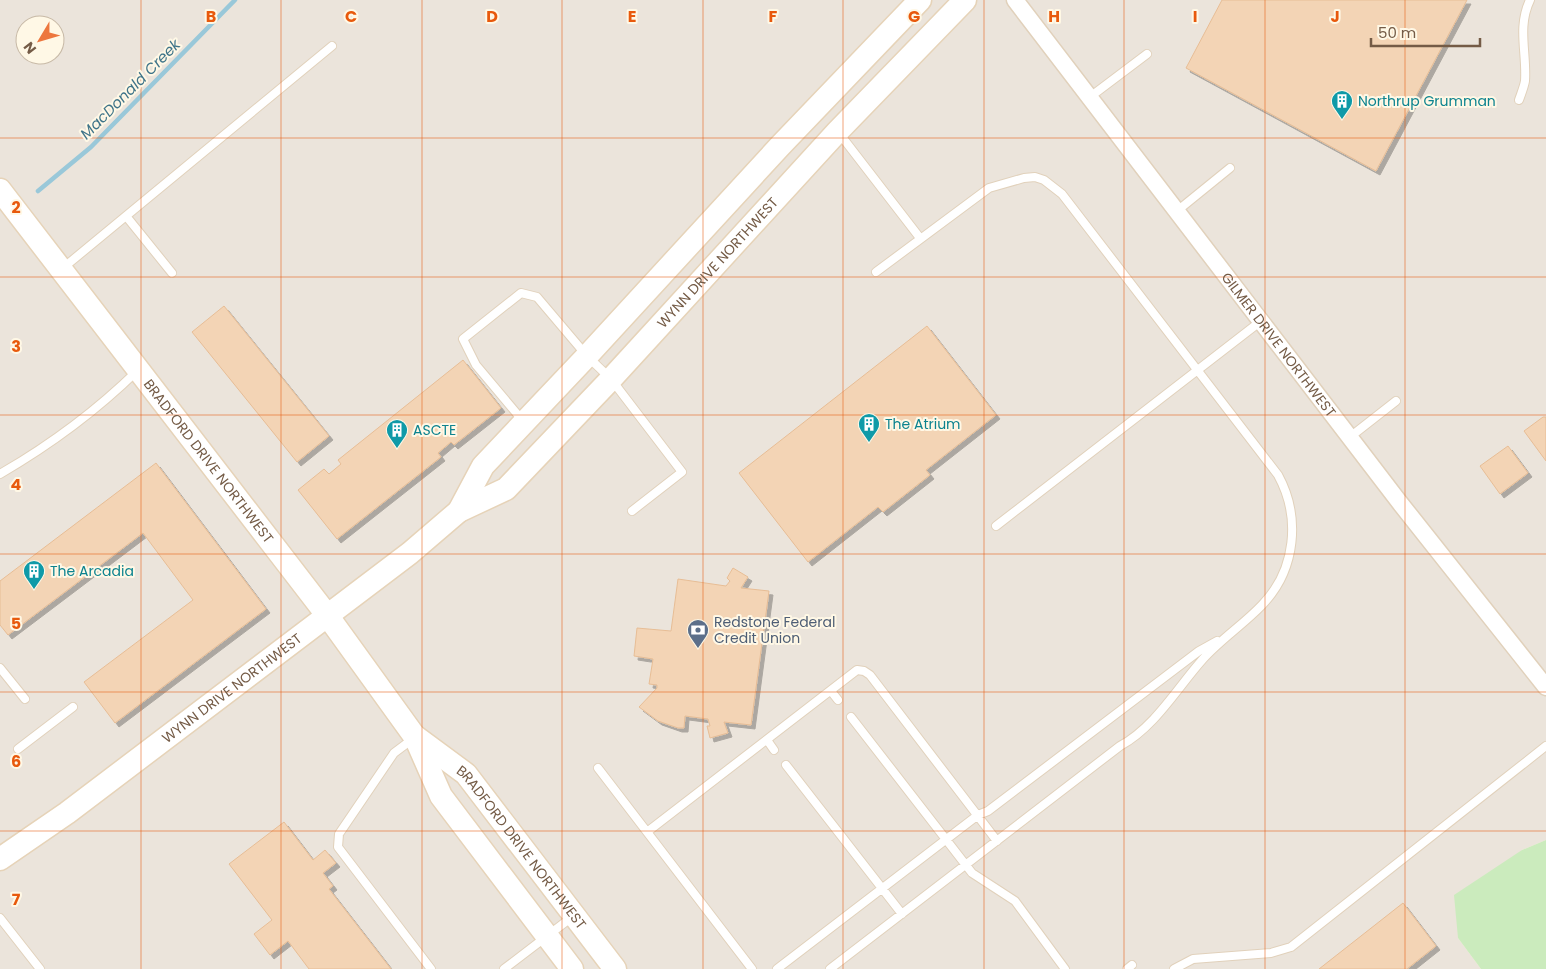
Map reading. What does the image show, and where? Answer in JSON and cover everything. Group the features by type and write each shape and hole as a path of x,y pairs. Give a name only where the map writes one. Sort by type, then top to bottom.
{"street":[{"name":"WYNN DRIVE NORTHWEST","path":"459,511 483,466 780,146 920,0"},
{"name":"WYNN DRIVE NORTHWEST","path":"0,859 66,813 410,553 459,511 506,489 611,379 837,132 965,0"},
{"name":"GILMER DRIVE NORTHWEST","path":"1015,0 1350,437 1546,687"},
{"name":"BRADFORD DRIVE NORTHWEST","path":"0,190 327,615 415,736 440,796 572,969"},
{"name":"BRADFORD DRIVE NORTHWEST","path":"415,736 466,774 615,969"}],"lane":[{"path":"1520,100 1525,82 1522,32 1526,9 1530,0"},
{"path":"61,269 332,46"},
{"path":"1090,97 1146,54"},
{"path":"837,132 920,238"},
{"path":"1177,211 1230,168"},
{"path":"830,969 1120,746 1138,737 1204,658 1263,604 1278,586 1290,557 1293,528 1288,499 1278,475 1062,194 1044,180 1024,178 988,188 876,272"},
{"path":"126,216 172,272"},
{"path":"524,423 476,365 463,339 521,293 536,297 587,356 611,379 682,472 632,511"},
{"path":"996,526 1261,321"},
{"path":"0,474 55,439 110,397 139,369"},
{"path":"1350,437 1396,401"},
{"path":"777,969 978,815 988,811 1199,652 1229,634"},
{"path":"0,668 25,699"},
{"path":"647,832 857,670 864,671 870,675 997,841"},
{"path":"831,691 838,700"},
{"path":"18,749 73,707"},
{"path":"851,717 965,865 980,880 1015,901 1065,969"},
{"path":"415,736 394,753 339,834 337,840 338,848 431,969"},
{"path":"767,740 774,750"},
{"path":"1174,969 1193,959 1272,953 1291,947 1546,746"},
{"path":"786,765 902,914"},
{"path":"598,768 752,969"},
{"path":"504,969 575,916"},
{"path":"0,918 40,969"}],"shaded area":[{"path":"0,0 1546,0 1546,840 1522,850 1458,938 1481,969 0,969"}],"green space":[{"path":"1546,840 1546,969 1481,969 1458,938 1454,895 1522,850"}],"building":[{"name":"Northrup Grumman","path":"1222,0 1467,0 1376,171 1186,68"},
{"path":"224,306 329,436 297,462 192,332"},
{"name":"The Atrium","path":"927,326 996,415 926,470 930,475 883,512 878,507 808,562 739,473"},
{"name":"ASCTE","path":"463,360 501,408 454,445 451,442 438,453 441,457 337,539 298,490 324,469 329,474 341,464 338,460"},
{"path":"1543,417 1546,417 1546,461 1524,431"},
{"path":"1508,446 1528,473 1500,494 1480,466"},
{"name":"The Arcadia","path":"156,463 266,609 115,723 84,682 193,600 143,533 8,635 0,625 0,581"},
{"name":"Redstone Federal Credit Union","path":"733,568 748,577 741,588 769,591 751,725 724,722 728,733 710,738 707,726 710,726 708,719 685,716 684,728 678,728 658,721 639,707 657,688 657,685 649,684 653,659 634,656 637,628 671,631 678,579 726,586 730,581 727,578"},
{"path":"284,822 313,860 325,850 336,863 323,873 333,886 329,889 391,969 309,969 288,941 270,955 254,934 272,920 229,864"},
{"path":"1403,903 1436,946 1407,969 1319,969"}],"waterway":[{"name":"MacDonald Creek","path":"38,191 91,147 235,0"}],"place":[{"name":"Northrup Grumman","path":"1342,120"},
{"name":"The Atrium","path":"869,443"},
{"name":"ASCTE","path":"397,449"},
{"name":"The Arcadia","path":"34,590"},
{"name":"Redstone Federal Credit Union","path":"698,649"}]}
